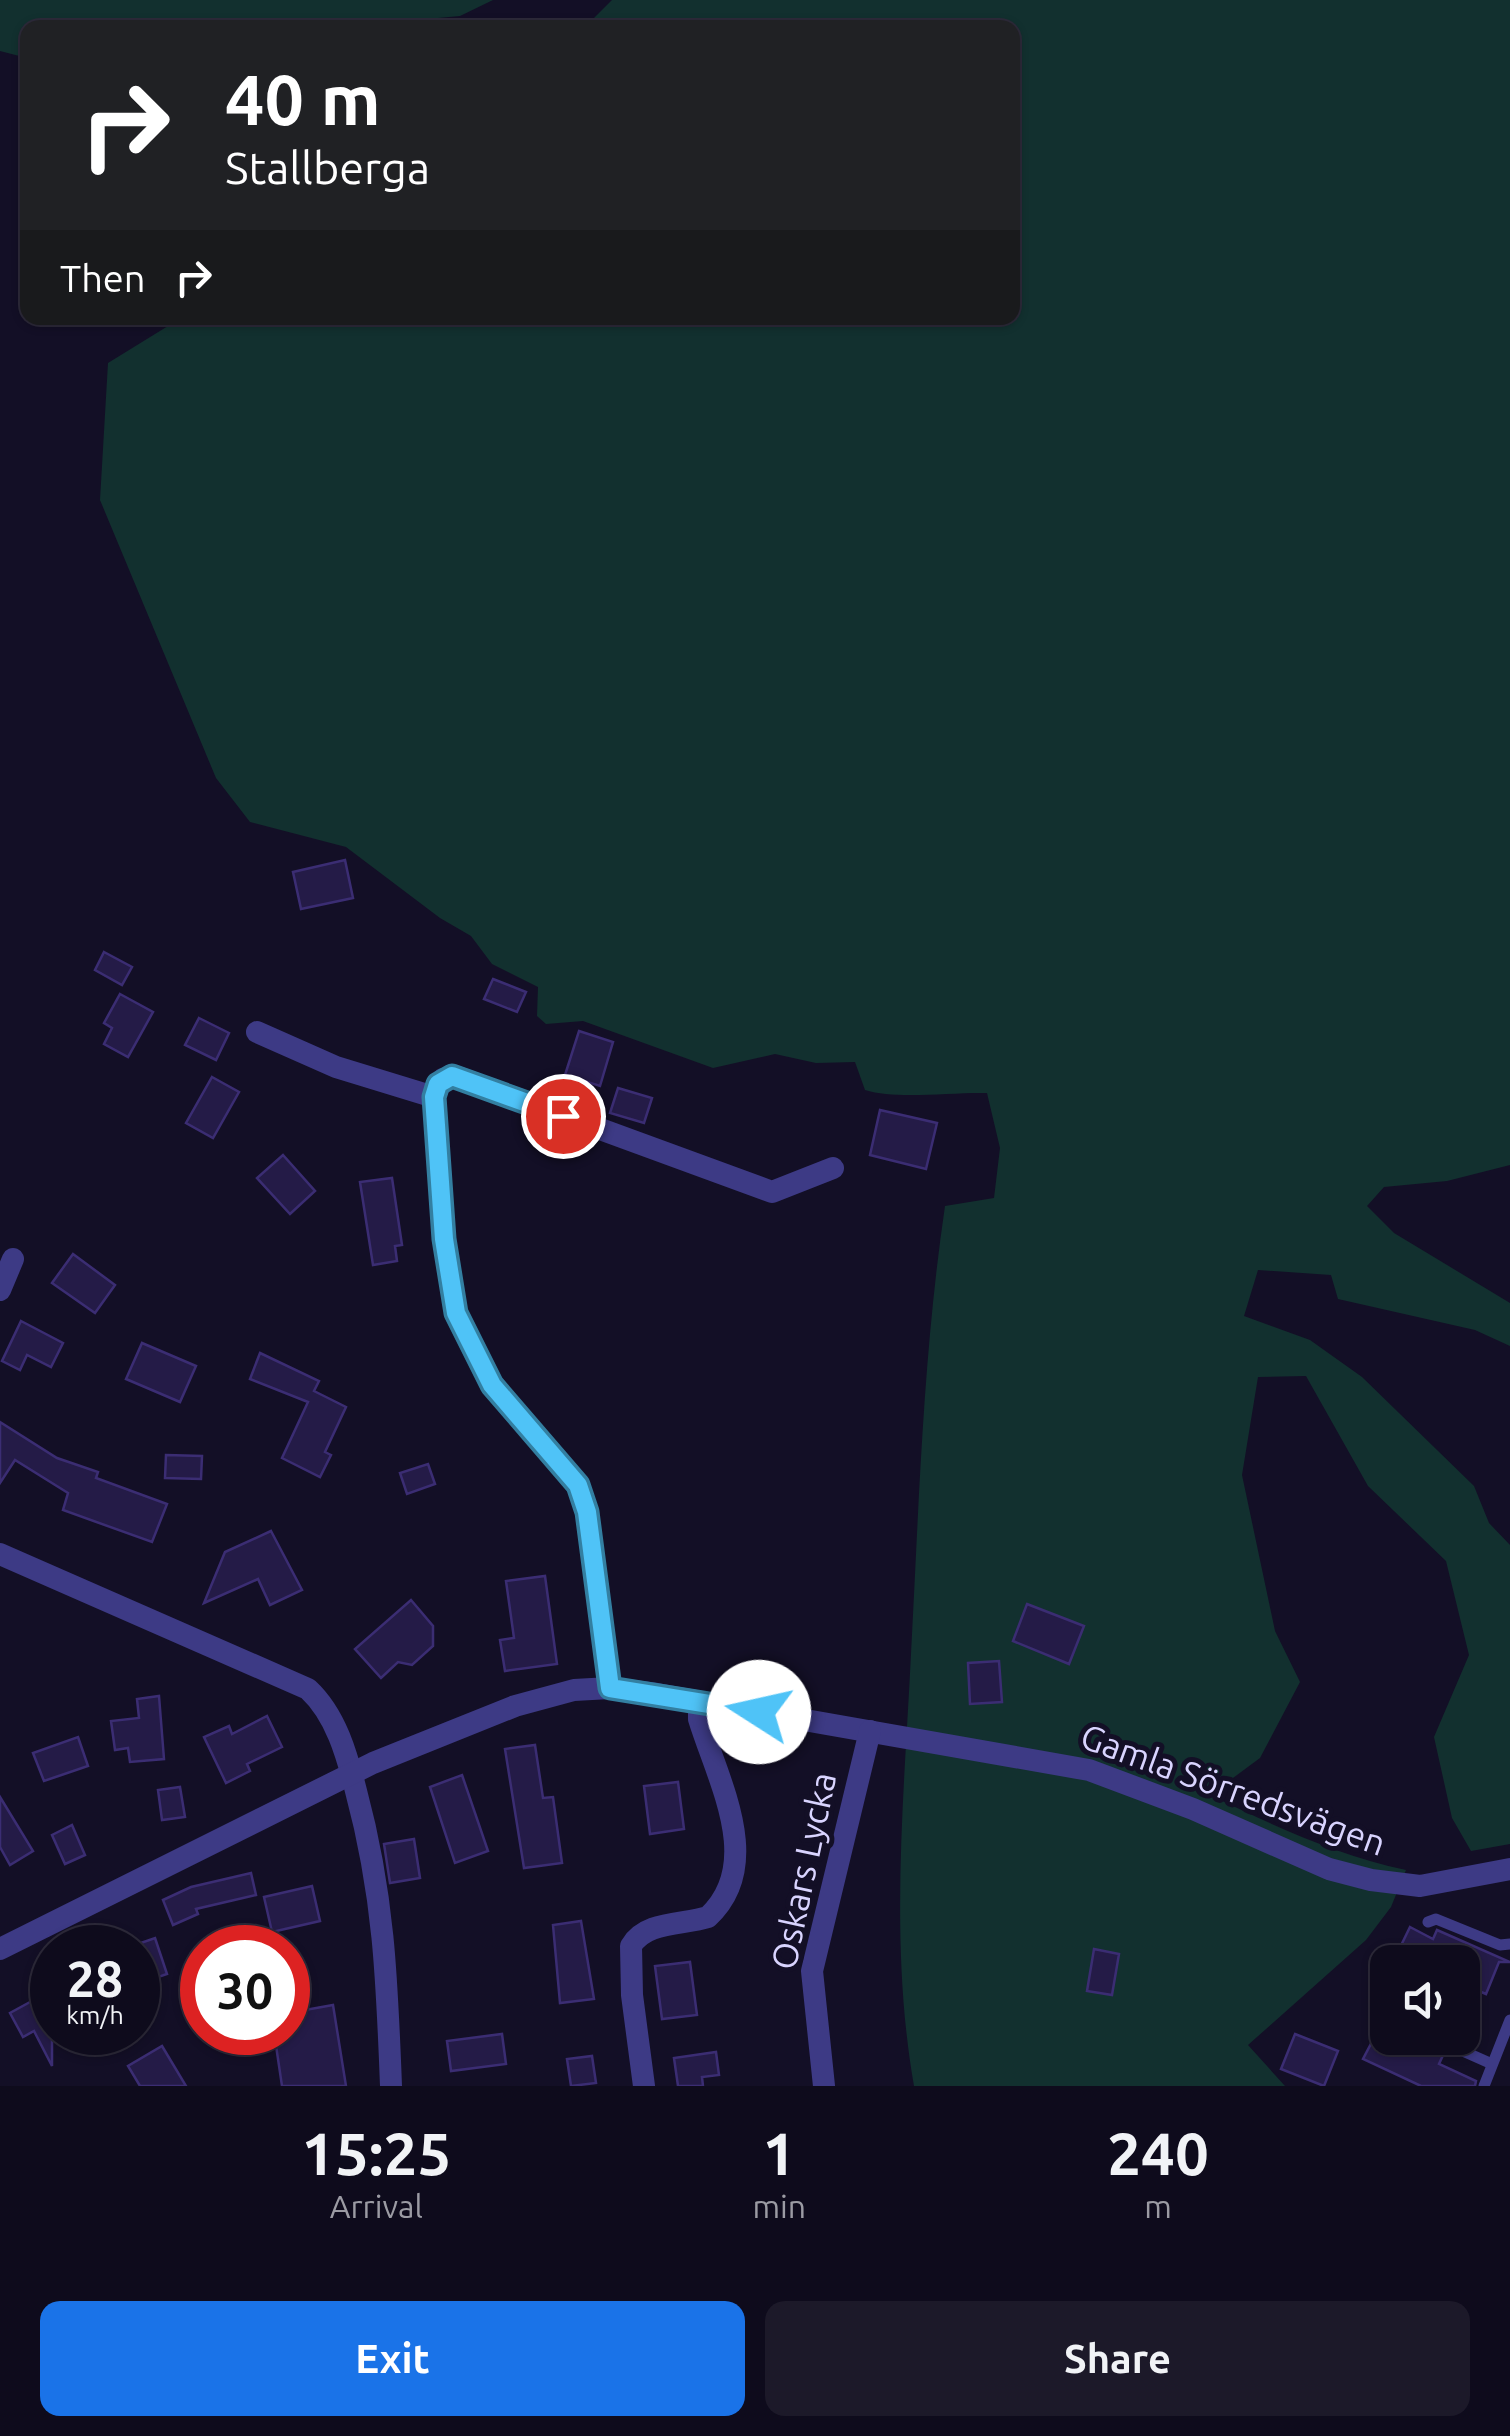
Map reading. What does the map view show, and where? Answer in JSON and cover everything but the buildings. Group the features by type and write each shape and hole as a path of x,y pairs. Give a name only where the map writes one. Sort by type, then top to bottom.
{"street":[{"path":"256,1032 336,1067 434,1097"},
{"path":"610,1688 587,1512 578,1485 492,1385 456,1313 444,1239 434,1097 443,1078 458,1077 772,1192 833,1168"},
{"path":"0,1290 13,1259"},
{"path":"0,1554 308,1689 330,1714 352,1774 378,1881 391,2086"},
{"name":"Gamla Sörredsvägen","path":"0,1949 352,1774 516,1706 574,1690 610,1688 1090,1770 1193,1809 1329,1869 1371,1880 1420,1886 1510,1869"},
{"name":"Oskars Lycka","path":"644,2086 630,1946 653,1928 708,1917 721,1905 733,1884 735,1836 699,1719 699,1702"},
{"name":"Oskars Lycka","path":"824,2086 812,1971 870,1730"}],"lane":[{"path":"1428,1922 1436,1919 1500,1945 1510,1944"},
{"path":"1484,2086 1510,2020"},
{"path":"1472,2055 1492,2064"}],"green space":[{"path":"0,0 493,0 460,16 416,20 20,20 20,56 0,51"},
{"path":"612,0 1510,0 1510,1165 1447,1181 1384,1187 1367,1206 1394,1233 1510,1303 1510,1346 1475,1330 1338,1299 1331,1275 1258,1270 1244,1316 1310,1340 1362,1377 1474,1486 1489,1523 1510,1545 1510,1844 1471,1851 1452,1818 1434,1737 1469,1655 1446,1561 1368,1486 1306,1376 1258,1377 1242,1475 1275,1631 1300,1682 1260,1758 1210,1795 1331,1848 1406,1870 1391,1907 1366,1940 1248,2045 1285,2086 914,2086 906,2032 900,1924 902,1816 927,1374 945,1206 994,1198 1000,1148 987,1093 878,1093 865,1090 855,1062 816,1063 775,1054 713,1068 583,1021 546,1024 537,1016 538,987 492,964 471,936 440,918 346,847 250,822 216,778 100,500 108,363 170,325 1020,325 1020,20 592,20"}],"route":[{"path":"563,1116 452,1076 438,1084 434,1097 444,1239 456,1313 492,1385 578,1485 587,1512 610,1688 759,1712"}]}
